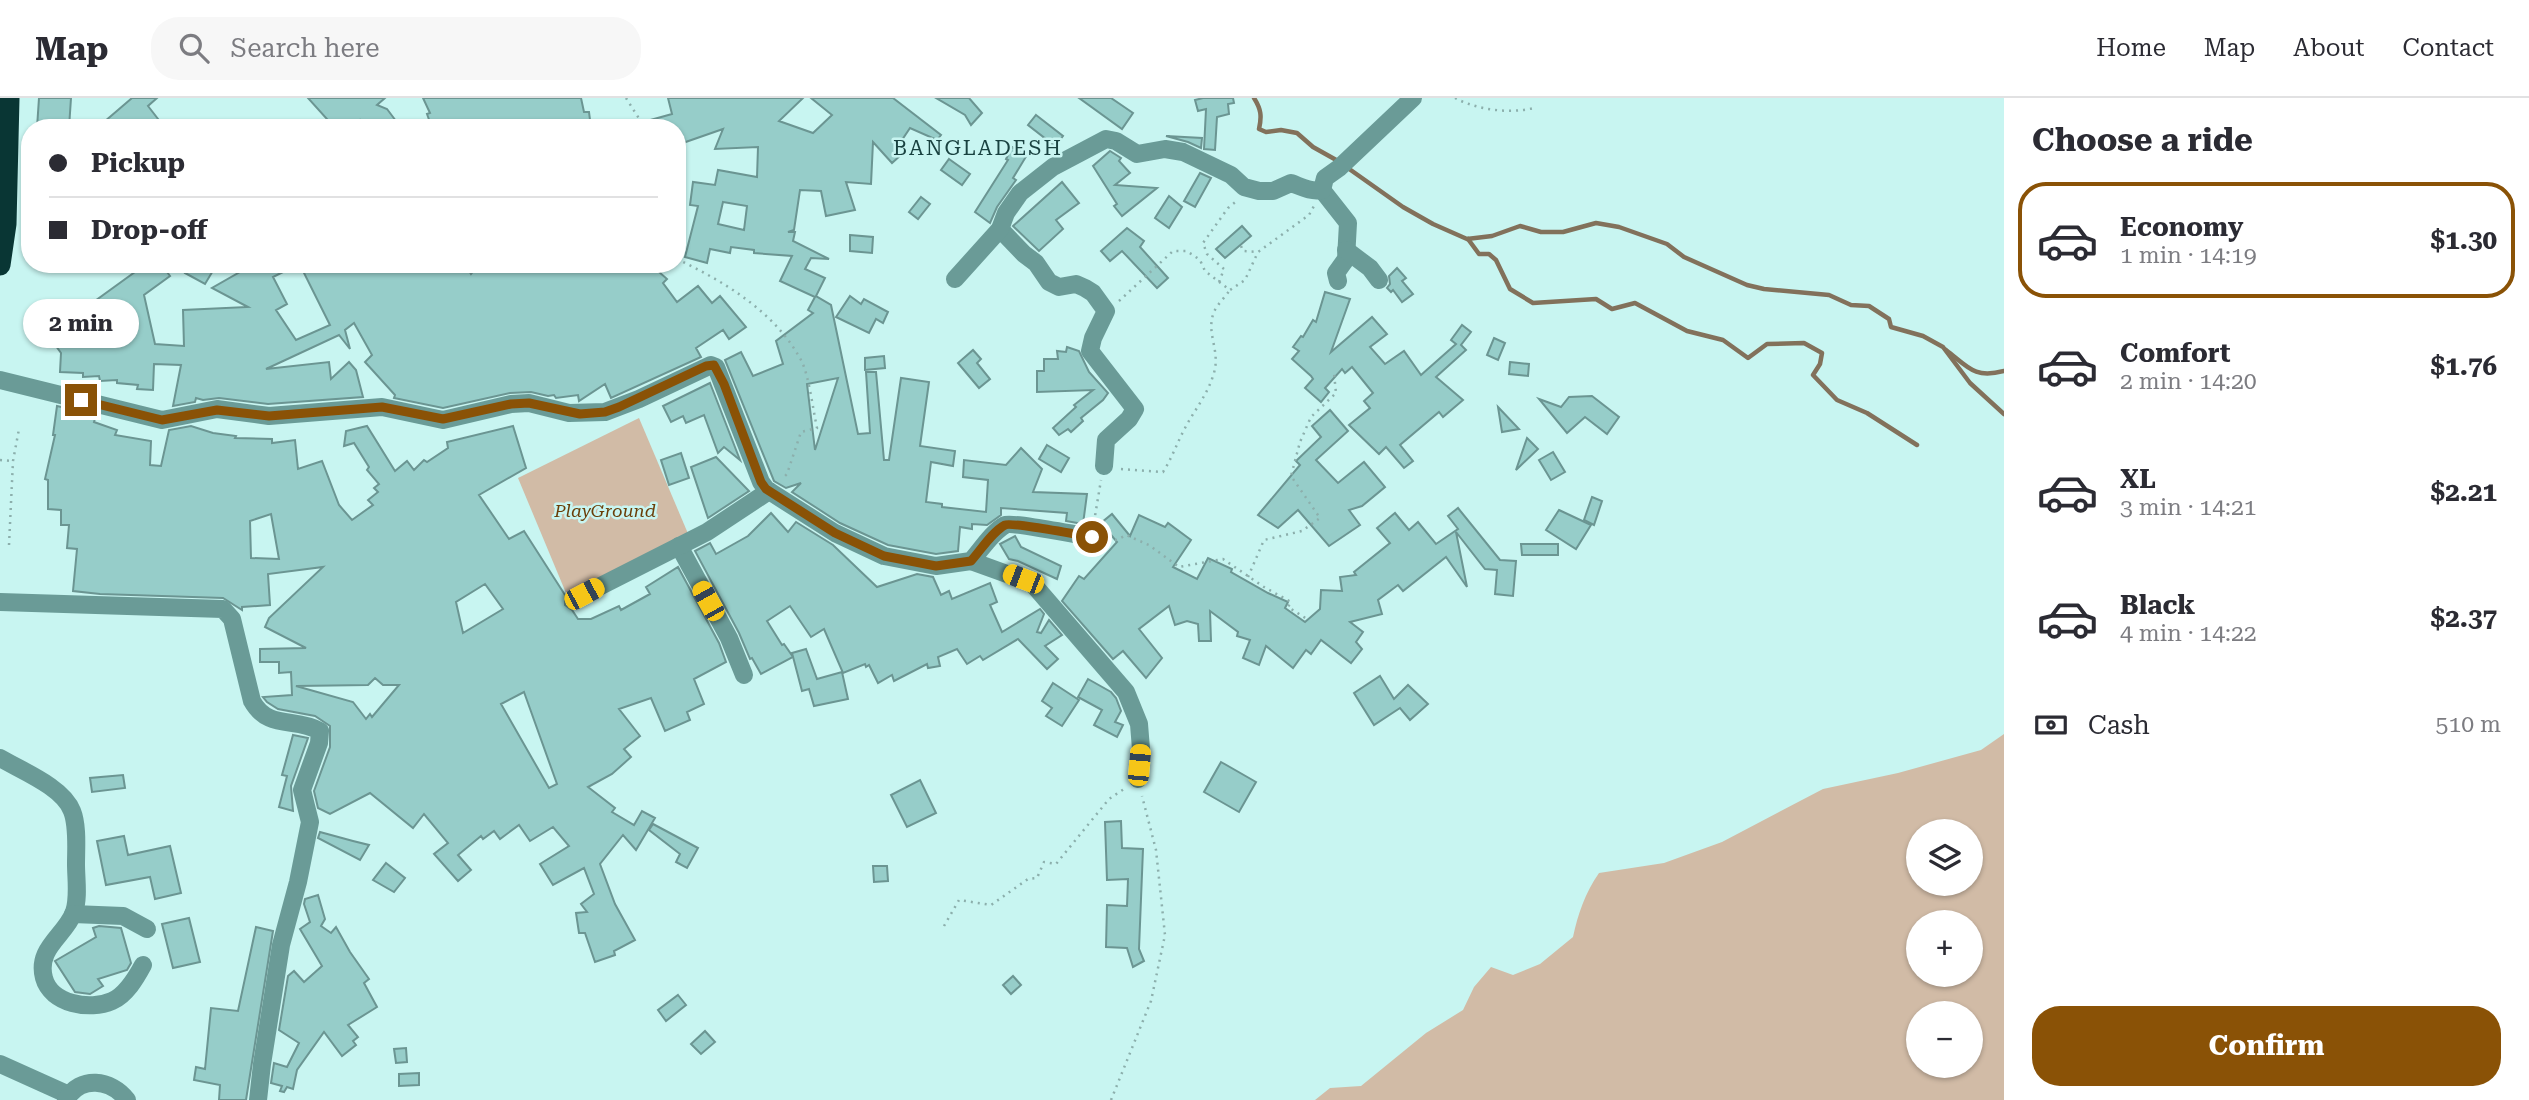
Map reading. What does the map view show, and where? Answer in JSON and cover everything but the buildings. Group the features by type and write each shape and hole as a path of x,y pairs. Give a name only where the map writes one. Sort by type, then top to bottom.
{"highway":[{"path":"0,265 6,224 9,98"}],"street":[{"path":"1322,190 1325,178 1413,98"},
{"path":"956,279 1000,229 1012,203 1037,179 1062,161 1106,139 1112,139 1137,154 1165,149 1183,152 1231,175 1244,187 1251,189 1273,191 1291,183 1304,189 1322,190 1348,223 1346,259 1336,273 1338,281"},
{"path":"1000,229 1035,263 1049,282 1059,286 1080,285 1093,293 1104,306 1106,311 1090,351 1135,409 1129,419 1106,440 1104,466"},
{"path":"1346,250 1370,268 1379,280"},
{"path":"0,380 162,420 217,410 269,416 382,407 443,419 511,404 529,403 569,413 605,412 639,399 706,366 714,365 724,384 761,482 769,491 835,533 884,556 936,566 971,561 1032,583 1126,692 1139,724 1138,779"},
{"path":"575,599 718,526 769,491"},
{"path":"971,561 1002,527 1011,523 1092,537"},
{"path":"679,546 729,638 744,675"},
{"path":"0,602 223,609 232,619 257,709 268,718 320,731 302,790 310,822 282,945 258,1100"},
{"path":"0,758 53,789 68,803 73,814 76,884 74,914 46,950 44,977 51,991 64,1000 79,1005 103,1004 120,996 138,976 143,965"},
{"path":"74,914 123,916 147,929"},
{"path":"0,1063 67,1098 77,1088 98,1082 119,1090 127,1100"}],"path":[{"path":"626,98 639,119"},
{"path":"1455,98 1465,104 1507,111 1534,108"},
{"path":"1219,282 1224,269 1208,254 1203,243 1228,208 1251,189"},
{"path":"1307,619 1288,607 1291,602 1223,559 1179,567 1149,545 1126,535 1117,540 1092,537 1104,466 1141,472 1163,472 1214,375 1218,358 1210,331 1214,312 1230,290 1245,280 1258,252 1309,215 1322,190"},
{"path":"1241,246 1243,251 1258,252"},
{"path":"1104,306 1119,302 1173,251 1186,251 1193,255 1200,260 1205,271 1230,290"},
{"path":"686,263 706,272 767,314 802,361 817,428 801,432 787,474 769,491"},
{"path":"1248,577 1265,540 1302,531 1320,518 1291,476 1300,442 1311,417 1336,393 1334,373"},
{"path":"9,545 13,461 19,429"},
{"path":"0,460 13,461"},
{"path":"944,926 959,900 991,905 1028,879 1037,878 1044,862 1056,864 1109,799 1138,779 1156,850 1165,935 1151,1001 1111,1100"}],"green space":[{"name":"PlayGround","path":"639,418 692,543 571,605 518,478"},
{"path":"2004,734 2004,1100 1315,1100 1330,1088 1361,1086 1426,1033 1463,1010 1474,987 1491,967 1513,975 1540,964 1573,937 1583,904 1599,873 1664,863 1722,842 1823,789 1898,773 1981,750"}],"waterway":[{"path":"1254,98 1260,113 1259,129 1266,132 1281,130 1297,133 1313,147 1338,161"},
{"path":"1345,166 1403,207 1467,239 1492,236 1520,226 1541,232 1563,232 1596,223 1619,227 1667,244 1684,257 1747,285 1829,295 1851,305 1869,306 1889,319 1891,327 1923,336 1943,347 1970,383 2004,414"},
{"path":"1468,239 1479,254 1489,254 1496,260 1510,289 1533,303 1596,299 1612,309 1635,303 1687,331 1723,340 1748,358 1767,344 1804,343 1822,353 1820,364 1813,375 1837,400 1867,413 1917,445"},
{"path":"1946,350 1972,370 1985,373 2004,371"}],"district":[{"name":"BANGLADESH","path":"978,148"}],"route":[{"path":"81,400 162,420 217,410 269,416 382,407 426,418 450,419 511,404 529,403 580,414 605,412 619,407 706,366 714,365 724,384 763,487 858,546 884,556 936,566 971,561 1002,527 1011,523 1092,537"}]}
